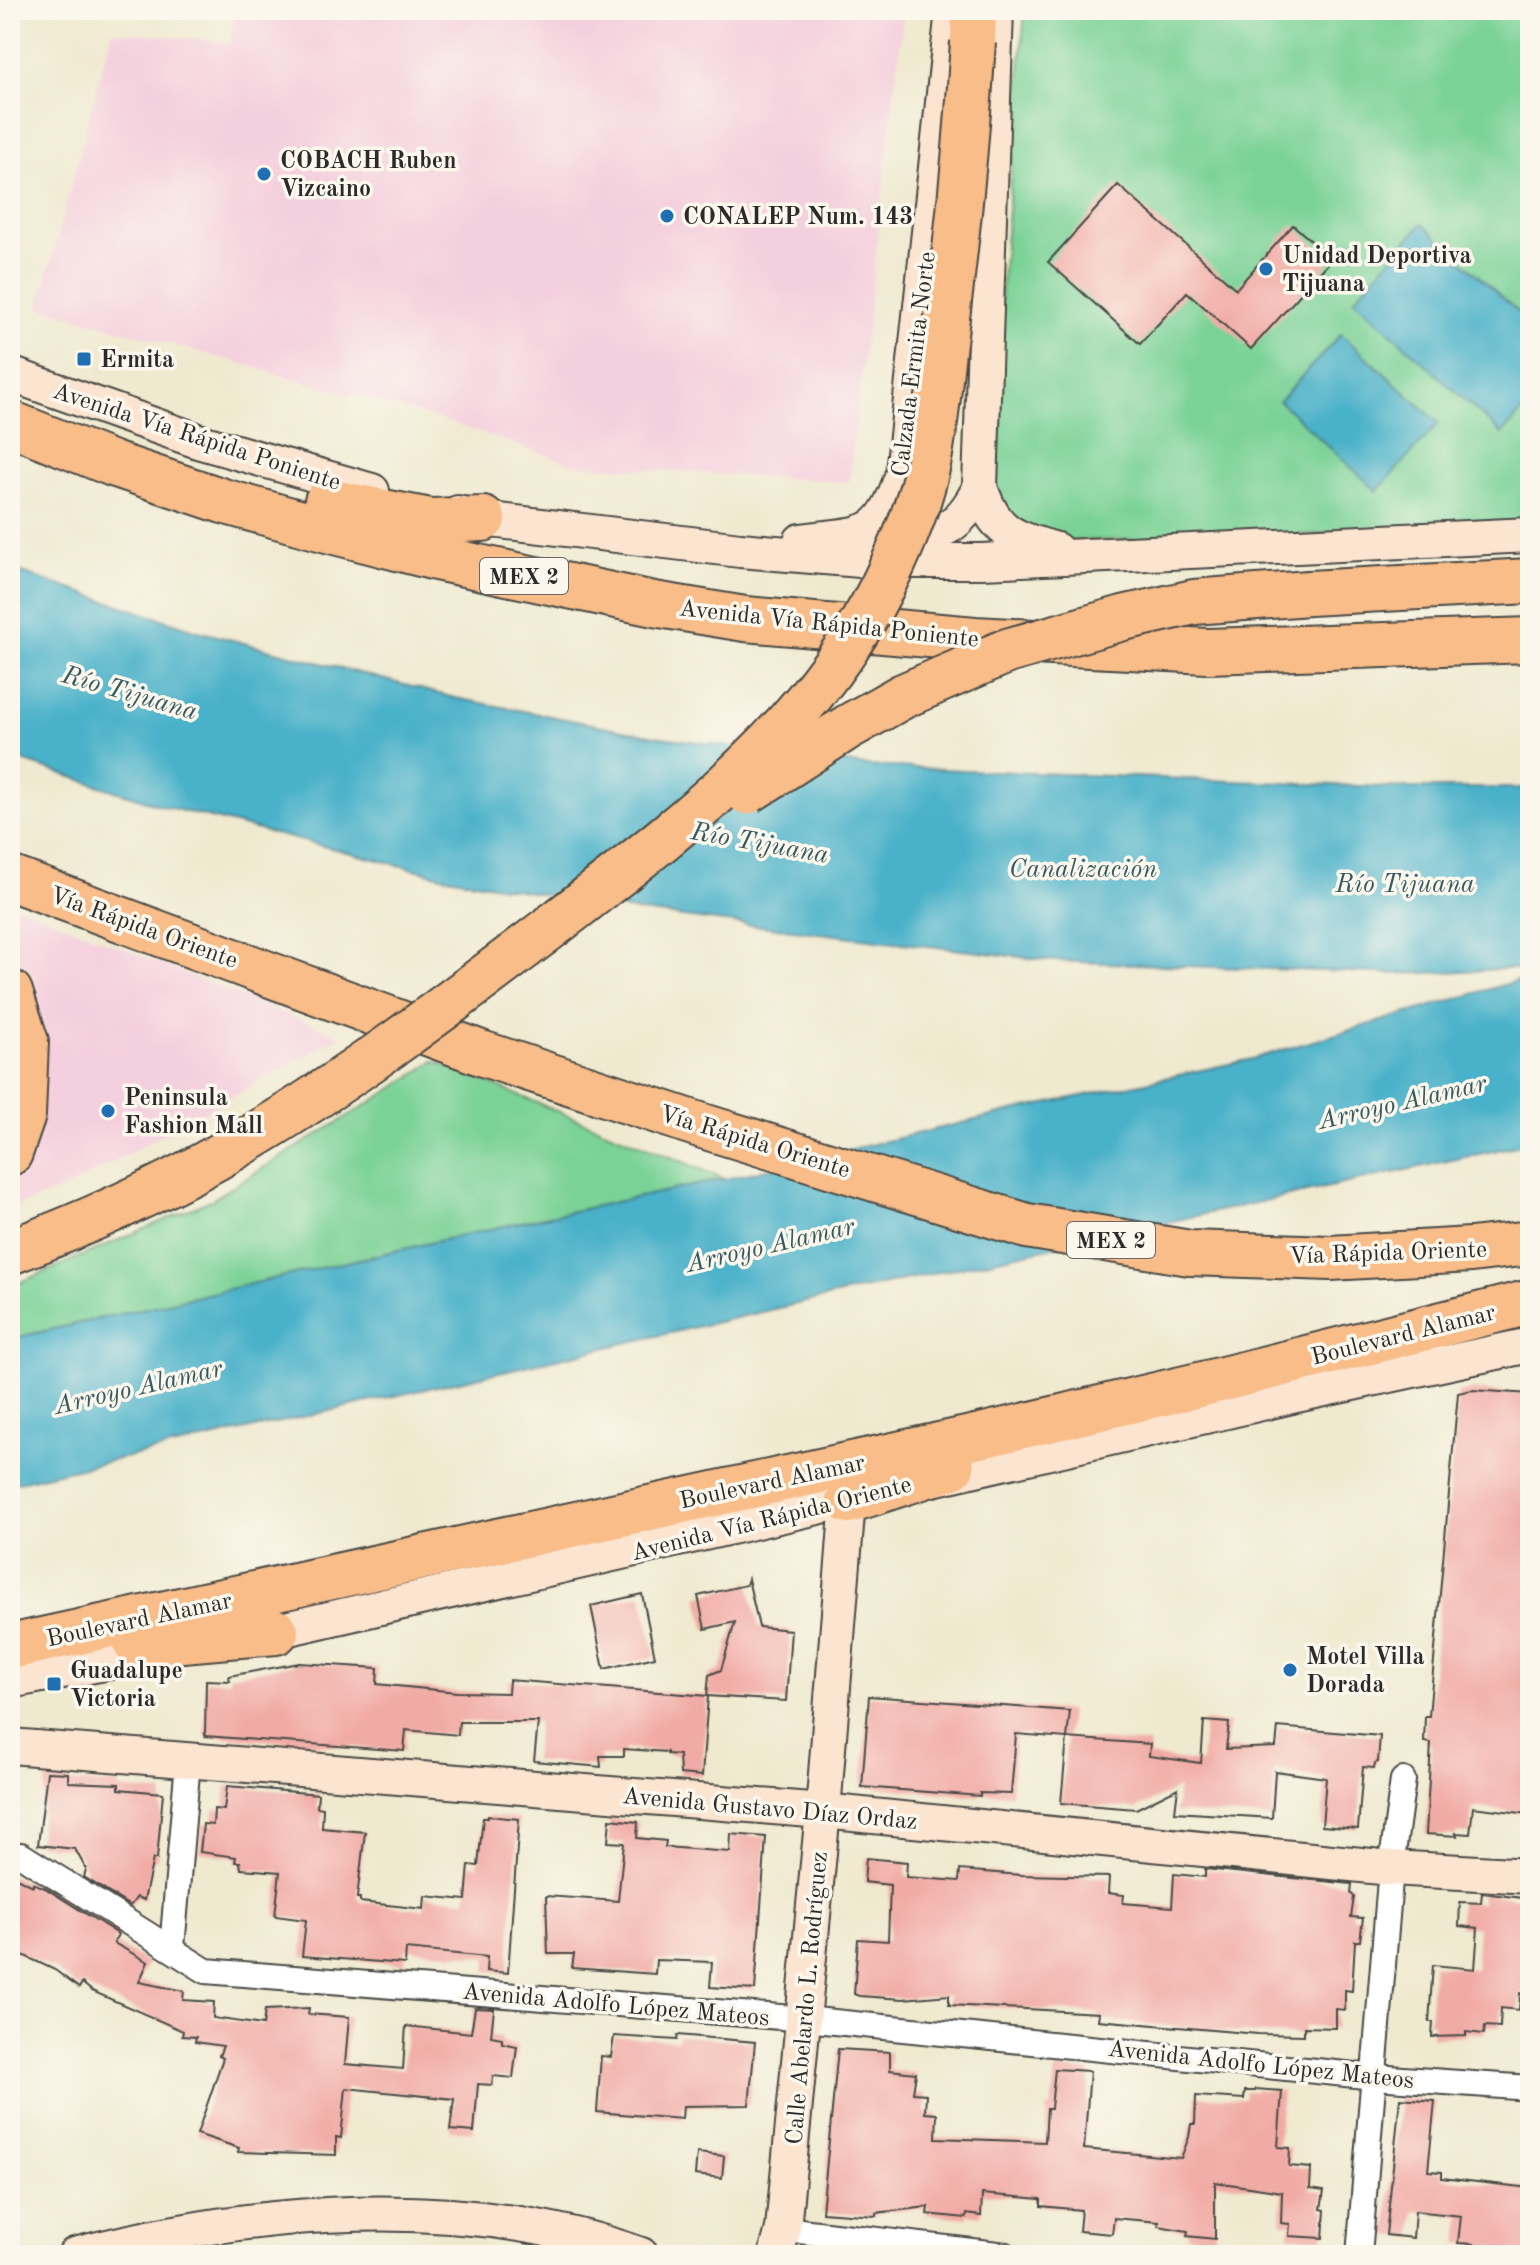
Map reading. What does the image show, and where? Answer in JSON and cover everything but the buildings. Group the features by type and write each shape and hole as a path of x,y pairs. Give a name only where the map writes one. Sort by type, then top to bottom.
{"highway":[{"path":"10,1252 126,1204 215,1158 314,1099 491,973 587,899 726,786 781,734 850,645 884,584 921,487 934,429 962,197 974,18"},
{"name":"Avenida Vía Rápida Poniente","path":"10,423 113,464 223,501 436,558 654,604 745,619 988,640 1208,651 1530,640"},
{"path":"113,464 174,468 431,521 483,519"},
{"path":"587,899 848,727 903,696 1007,651 1123,618 1194,602 1530,581"},
{"name":"Vía Rápida Oriente","path":"10,878 481,1053 706,1127 1027,1226 1190,1253 1330,1258 1471,1250 1530,1243"},
{"path":"10,891 83,906"},
{"path":"10,992 26,1042 23,1115 10,1153"},
{"name":"Boulevard Alamar","path":"10,1647 976,1437 1530,1302"},
{"path":"848,1501 1207,1383"},
{"path":"10,1655 276,1632"}],"main road":[{"name":"Calzada Ermita Norte","path":"740,550 865,532 877,525 890,509 903,473 974,18"},
{"path":"974,18 980,487 988,512 1002,528 1022,540 1071,555"},
{"name":"Avenida Vía Rápida Poniente","path":"10,374 201,442 358,488 483,519 740,550 873,561 982,561 1530,535"},
{"path":"903,473 909,507 919,524 931,531 944,530 958,522 971,507 980,487"},
{"name":"Avenida Vía Rápida Oriente","path":"10,1681 276,1632 848,1501 1008,1459 1530,1345"},
{"name":"Calle Abelardo L. Rodríguez","path":"780,2242 805,2019 848,1501"},
{"name":"Avenida Gustavo Díaz Ordaz","path":"10,1746 823,1811 1391,1868 1530,1876"},
{"path":"75,2255 163,2234 269,2219 373,2213 484,2219 555,2231 641,2255"}],"street":[{"path":"172,1948 188,1761"},
{"path":"1359,2255 1391,1868 1403,1780"},
{"name":"Avenida Adolfo López Mateos","path":"21,1855 206,1971 805,2019 1375,2077 1530,2088"},
{"path":"780,2242 1006,2255"}],"shaded area":[{"path":"235,10 904,10 849,482 575,465 445,421 39,307 112,31 230,42"},
{"name":"Peninsula Fashion Mall","path":"10,903 341,1036 70,1186 10,1209"}],"green space":[{"name":"Unidad Deportiva Tijuana","path":"1025,10 1530,10 1530,528 1039,542 984,491"},
{"path":"434,1061 725,1179 526,1221 10,1339 10,1287 211,1200"}],"water":[{"path":"1422,224 1530,323 1530,403 1502,434 1354,299"},
{"path":"1341,334 1439,423 1377,491 1279,401"},
{"name":"Canalización","path":"10,569 198,631 455,698 655,736 867,766 1407,788 1530,788 1530,968 1401,974 1054,961 641,912 442,876 159,805 10,757"},
{"name":"Arroyo Alamar","path":"1530,977 1530,1143 862,1289 10,1484 10,1339 1252,1059"}],"place":[{"name":"COBACH Ruben Vizcaino","path":"264,174"},
{"name":"CONALEP Num. 143","path":"667,216"},
{"name":"Unidad Deportiva Tijuana","path":"1266,269"},
{"name":"Ermita","path":"84,359"},
{"name":"Peninsula Fashion Mall","path":"108,1111"},
{"name":"Motel Villa Dorada","path":"1290,1670"},
{"name":"Guadalupe Victoria","path":"54,1684"}],"water label":[{"name":"Río Tijuana","path":"130,692"},
{"name":"Río Tijuana","path":"760,842"},
{"name":"Río Tijuana","path":"1405,883"}]}
